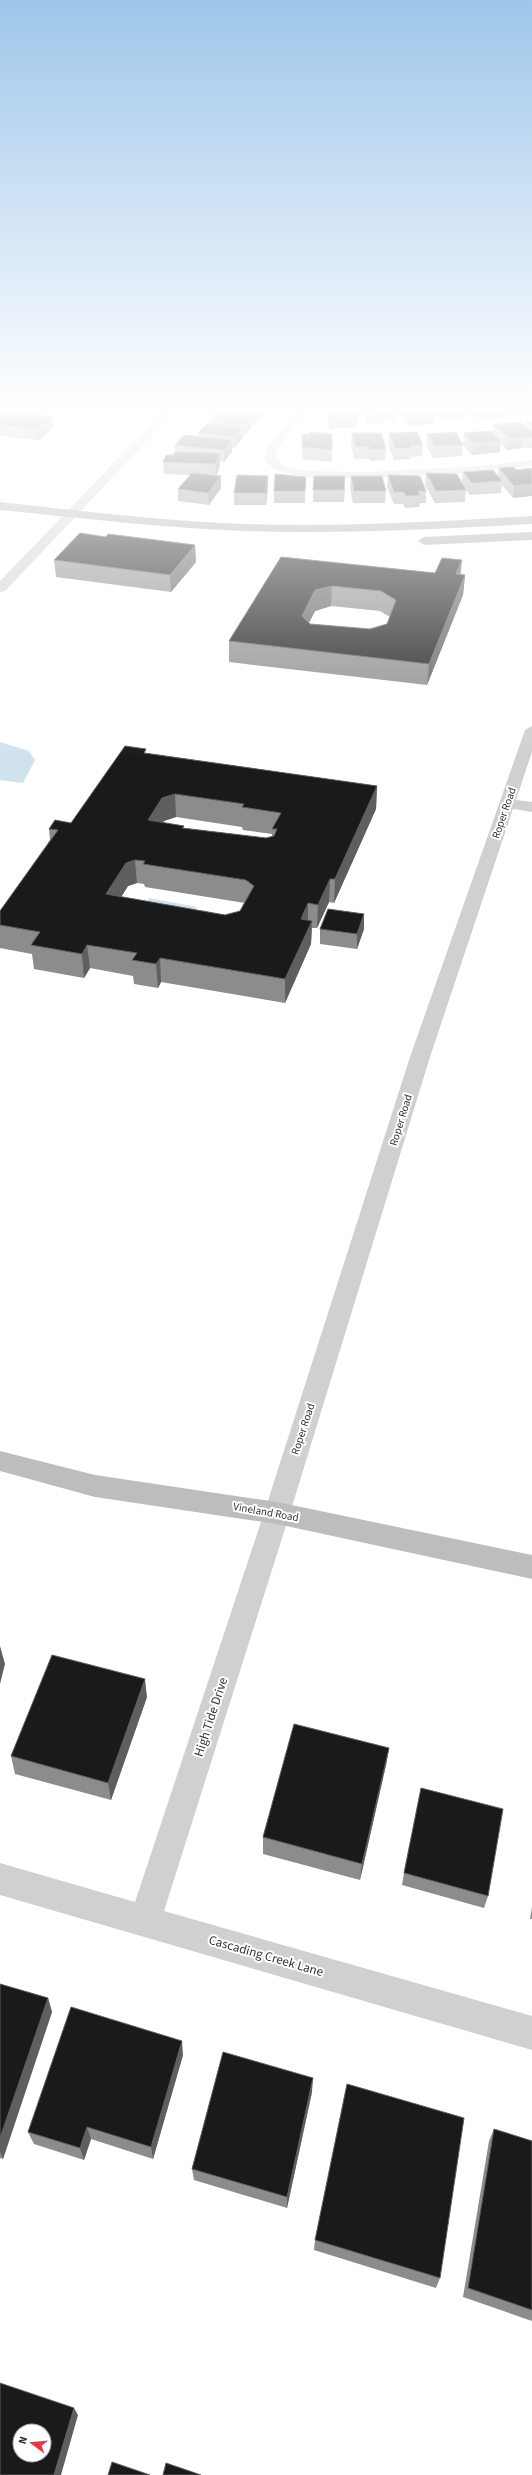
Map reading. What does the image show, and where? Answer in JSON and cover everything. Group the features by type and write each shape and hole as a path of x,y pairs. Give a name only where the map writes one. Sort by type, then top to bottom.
{"main road":[{"path":"55,526 75,528"},
{"path":"262,526 320,528 404,526"},
{"path":"415,541 532,536"},
{"name":"Vineland Road","path":"0,1461 95,1486 277,1513 532,1566"}],"street":[{"path":"0,602 5,596 1,587 59,527"},
{"name":"Roper Road","path":"277,1513 420,1057 508,804 532,730"},
{"path":"508,804 532,807"},
{"name":"High Tide Drive","path":"145,1921 277,1513"},
{"name":"Cascading Creek Lane","path":"0,1879 532,2033"}],"water":[{"path":"0,742 29,751 35,760 23,783 0,780"},
{"path":"149,898 197,907 189,920 140,913"}],"building":[{"path":"80,533 106,537 108,534 195,545 170,575 54,560"},
{"path":"281,557 435,573 442,558 462,560 456,574 465,575 429,664 229,641","holes":["332,586 381,591 396,600 387,624 370,629 310,624 302,616 315,590"]},
{"path":"125,746 146,749 144,753 377,786 335,879 330,879 318,905 308,903 301,919 312,921 285,979 160,958 156,964 132,960 137,953 87,945 82,954 31,945 40,932 0,925 0,911 58,830 49,829 55,820 71,823","holes":["175,794 244,804 242,807 281,813 272,829 277,829 274,836 266,838 182,828 184,826 148,820 162,798","135,860 145,861 143,864 246,880 254,886 240,911 225,915 106,894 126,863"]},
{"path":"328,909 364,914 357,934 320,929"},
{"path":"52,1655 145,1679 108,1783 11,1756"},
{"path":"294,1724 389,1748 362,1864 263,1837"},
{"path":"421,1788 503,1809 488,1896 404,1873"},
{"path":"0,1984 48,1998 0,2138"},
{"path":"71,2007 182,2041 151,2147 87,2127 80,2148 28,2132"},
{"path":"223,2052 313,2078 287,2197 192,2169"},
{"path":"347,2084 464,2118 440,2278 315,2240"},
{"path":"494,2129 532,2141 532,2310 468,2288"},
{"path":"0,2383 74,2408 54,2475 0,2475"},
{"path":"112,2462 150,2475 108,2475"},
{"path":"166,2463 201,2475 163,2475"}]}
